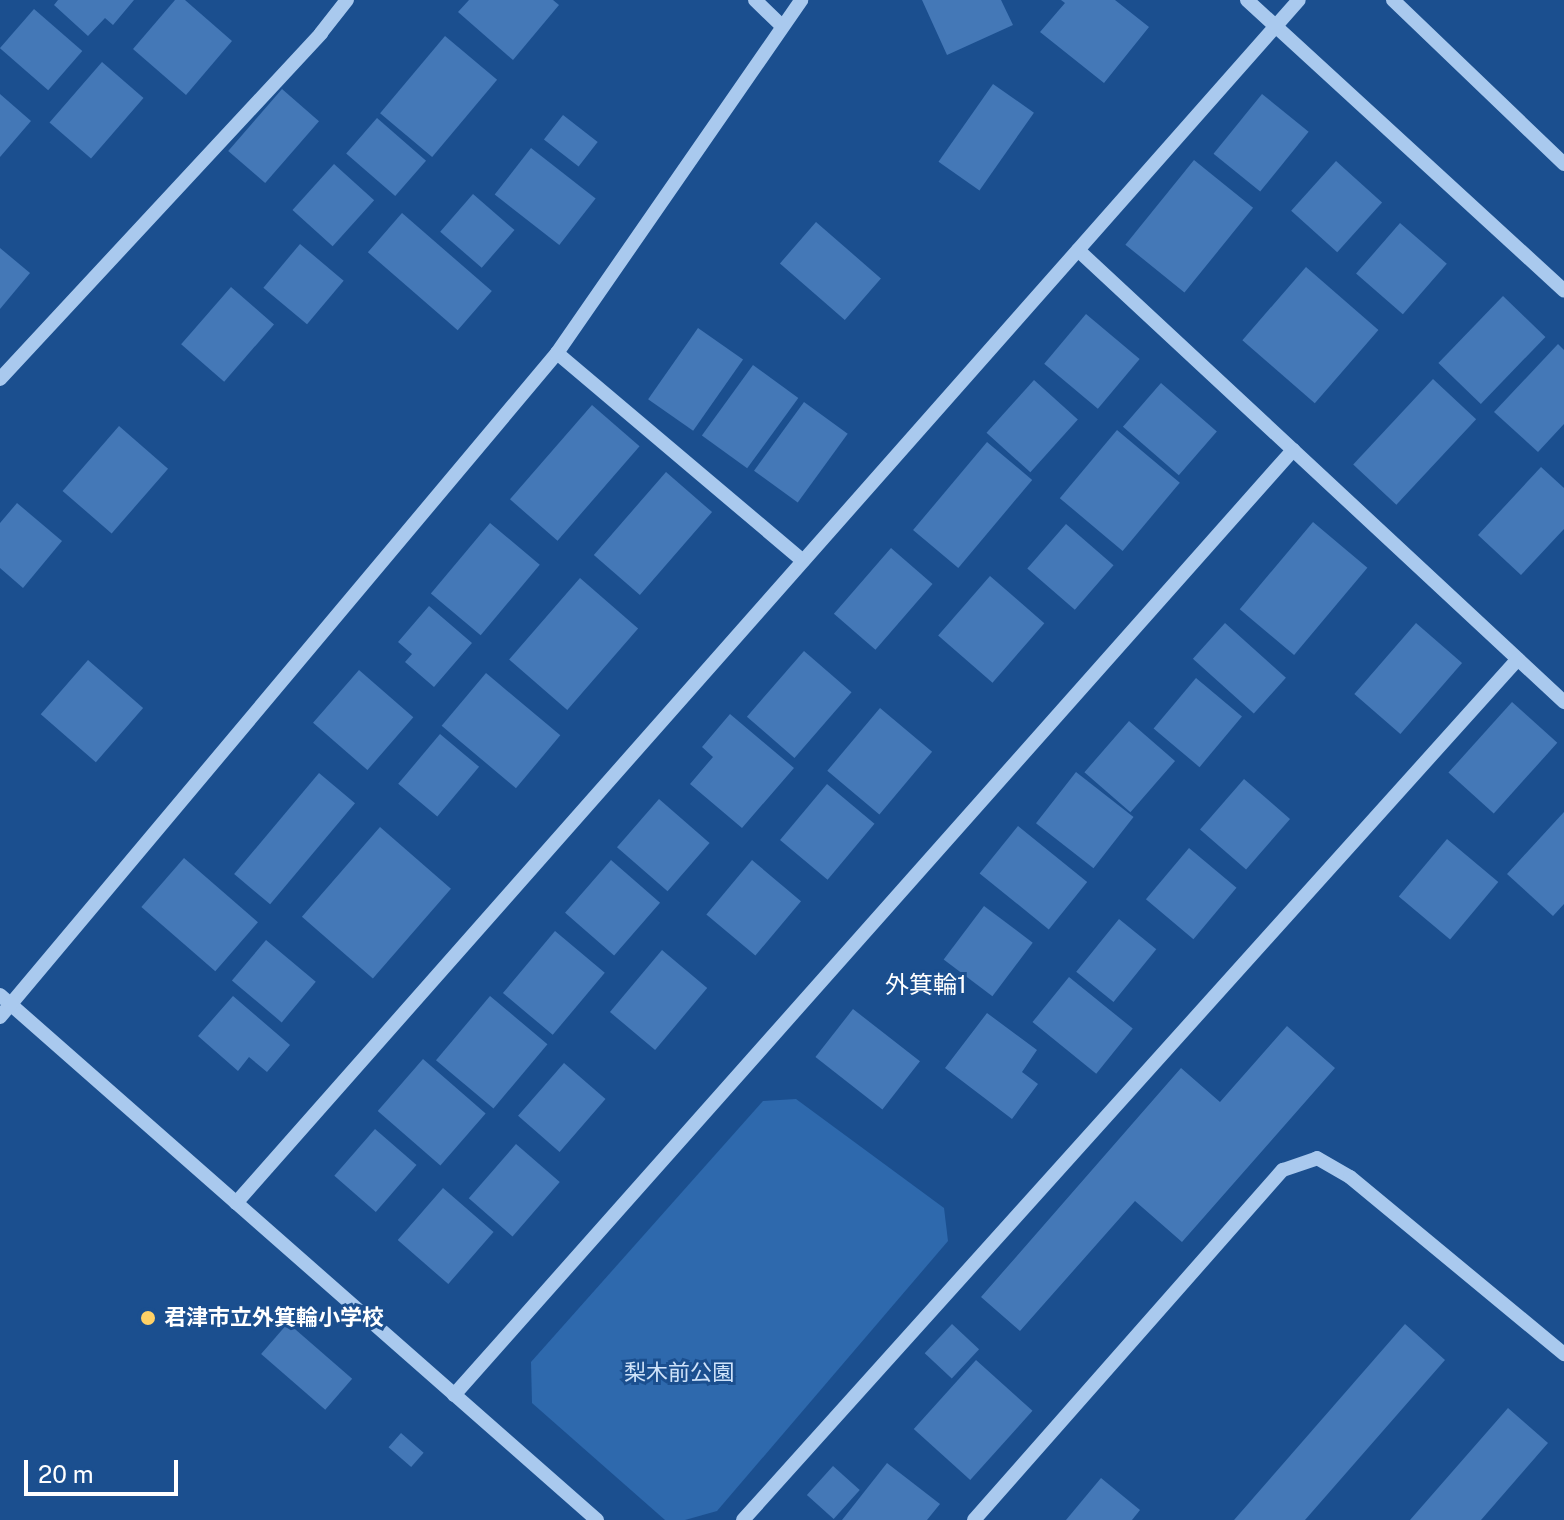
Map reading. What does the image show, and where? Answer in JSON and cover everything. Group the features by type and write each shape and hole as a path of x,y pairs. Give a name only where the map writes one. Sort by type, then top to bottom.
{"street":[{"path":"0,379 321,33 347,0"},
{"path":"755,0 781,25"},
{"path":"597,1520 236,1203 3,1006 557,353 801,0"},
{"path":"1247,0 1564,290"},
{"path":"236,1203 1299,0"},
{"path":"1393,0 1564,164"},
{"path":"1078,250 1564,702"},
{"path":"557,353 803,561"},
{"path":"454,1395 1293,450"},
{"path":"743,1520 1518,659"},
{"path":"974,1520 1283,1170 1317,1158 1350,1177 1564,1354"}],"green space":[{"name":"梨木前公園","path":"796,1099 944,1208 948,1241 717,1511 685,1520 665,1520 532,1403 531,1362 763,1101"}],"building":[{"path":"58,0 134,0 113,25 105,18 88,36 54,5"},
{"path":"175,0 185,0 232,41 186,95 133,49"},
{"path":"469,0 553,0 559,5 513,60 458,12"},
{"path":"922,0 1001,0 1013,25 947,55"},
{"path":"1061,0 1115,0 1149,27 1104,83 1040,32 1065,3"},
{"path":"34,9 82,51 48,90 0,48"},
{"path":"445,36 497,80 432,157 380,113"},
{"path":"102,62 144,98 91,158 50,122"},
{"path":"993,84 1034,113 979,190 939,162"},
{"path":"282,89 319,121 265,183 228,151"},
{"path":"0,94 31,121 0,157"},
{"path":"1262,94 1309,132 1260,192 1214,154"},
{"path":"563,115 598,142 579,167 544,139"},
{"path":"377,118 426,161 395,196 346,153"},
{"path":"531,148 596,198 559,245 495,194"},
{"path":"1194,160 1253,208 1184,293 1125,245"},
{"path":"1336,161 1382,202 1337,252 1291,211"},
{"path":"334,164 374,200 333,246 293,210"},
{"path":"473,194 515,230 482,268 440,232"},
{"path":"402,213 492,291 458,330 368,252"},
{"path":"816,222 881,278 845,320 780,264"},
{"path":"1400,223 1447,264 1403,314 1356,274"},
{"path":"300,244 344,281 307,324 263,288"},
{"path":"0,248 30,273 0,309"},
{"path":"1306,267 1378,330 1315,403 1242,340"},
{"path":"231,287 274,324 224,382 181,344"},
{"path":"1503,296 1545,337 1481,404 1438,363"},
{"path":"1086,314 1140,359 1098,409 1044,364"},
{"path":"698,328 743,360 693,431 648,399"},
{"path":"1558,344 1564,350 1564,424 1538,452 1494,412"},
{"path":"753,365 798,398 747,468 702,435"},
{"path":"1433,379 1476,419 1396,505 1353,465"},
{"path":"1034,380 1078,419 1030,472 986,433"},
{"path":"1161,383 1217,432 1179,475 1123,427"},
{"path":"804,402 848,434 798,503 754,471"},
{"path":"592,405 640,446 558,541 510,499"},
{"path":"119,426 168,469 112,534 63,491"},
{"path":"1117,430 1180,483 1123,551 1060,498"},
{"path":"987,442 1032,480 958,568 913,530"},
{"path":"1541,467 1564,488 1564,529 1521,575 1478,535"},
{"path":"666,472 712,512 640,595 594,555"},
{"path":"17,503 62,541 23,588 0,568 0,523"},
{"path":"1313,522 1367,568 1294,655 1240,609"},
{"path":"490,523 540,565 481,635 431,593"},
{"path":"1066,524 1114,565 1075,610 1027,569"},
{"path":"891,548 933,584 875,650 834,614"},
{"path":"990,576 1044,623 993,683 938,636"},
{"path":"580,578 638,629 567,710 509,660"},
{"path":"429,606 472,643 434,687 405,662 412,654 398,642"},
{"path":"1225,623 1286,678 1254,714 1193,659"},
{"path":"1416,623 1462,663 1400,734 1354,694"},
{"path":"804,651 852,692 794,758 747,717"},
{"path":"88,660 143,708 96,762 41,714"},
{"path":"359,670 413,717 367,770 313,723"},
{"path":"486,673 560,735 516,788 442,726"},
{"path":"1196,678 1242,717 1200,767 1154,729"},
{"path":"1512,702 1557,743 1494,813 1448,773"},
{"path":"880,708 932,752 879,815 827,771"},
{"path":"730,714 794,768 742,828 690,784 713,757 702,747"},
{"path":"1129,721 1175,761 1130,812 1084,772"},
{"path":"440,734 479,767 437,817 398,784"},
{"path":"1076,772 1134,817 1094,868 1036,823"},
{"path":"319,773 355,803 270,904 234,874"},
{"path":"1244,779 1290,819 1246,870 1200,830"},
{"path":"827,784 874,824 828,880 780,840"},
{"path":"659,799 710,843 668,891 617,847"},
{"path":"1564,812 1564,904 1553,916 1507,874"},
{"path":"1018,826 1087,882 1049,929 980,873"},
{"path":"380,827 451,889 373,978 302,917"},
{"path":"1447,839 1498,882 1450,940 1399,896"},
{"path":"1189,848 1236,888 1193,939 1146,899"},
{"path":"184,858 258,922 215,971 141,907"},
{"path":"611,860 660,903 614,955 565,913"},
{"path":"752,860 801,901 755,956 706,914"},
{"path":"984,906 1033,943 992,996 944,960"},
{"path":"1119,919 1156,949 1114,1002 1076,972"},
{"path":"555,931 605,973 553,1035 503,993"},
{"path":"266,940 316,982 282,1022 232,981"},
{"path":"662,950 707,988 655,1050 610,1012"},
{"path":"1069,977 1133,1029 1096,1074 1032,1022"},
{"path":"233,996 290,1045 267,1072 249,1057 238,1071 198,1036"},
{"path":"490,996 547,1044 493,1109 436,1060"},
{"path":"853,1009 920,1061 882,1109 815,1057"},
{"path":"987,1013 1037,1050 1022,1072 1038,1084 1012,1119 945,1068"},
{"path":"1287,1026 1335,1068 1182,1242 1135,1201 1020,1331 981,1297 1181,1068 1220,1102"},
{"path":"423,1059 486,1113 440,1166 378,1111"},
{"path":"564,1063 606,1099 560,1152 518,1116"},
{"path":"375,1129 417,1165 376,1212 334,1176"},
{"path":"516,1144 560,1182 513,1236 469,1198"},
{"path":"443,1188 494,1232 448,1284 398,1240"},
{"path":"288,1323 352,1379 325,1410 261,1354"},
{"path":"952,1324 979,1349 952,1378 925,1353"},
{"path":"1405,1324 1445,1360 1305,1520 1234,1520"},
{"path":"976,1360 1032,1411 970,1480 914,1429"},
{"path":"1508,1408 1548,1443 1481,1520 1410,1520"},
{"path":"401,1433 424,1453 411,1467 389,1447"},
{"path":"887,1463 940,1504 927,1520 842,1520"},
{"path":"833,1466 860,1490 834,1519 807,1495"},
{"path":"1101,1478 1140,1510 1132,1520 1066,1520"}],"place":[{"name":"君津市立外箕輪小学校","path":"148,1318"}],"district":[{"name":"外箕輪1","path":"926,985"}]}
